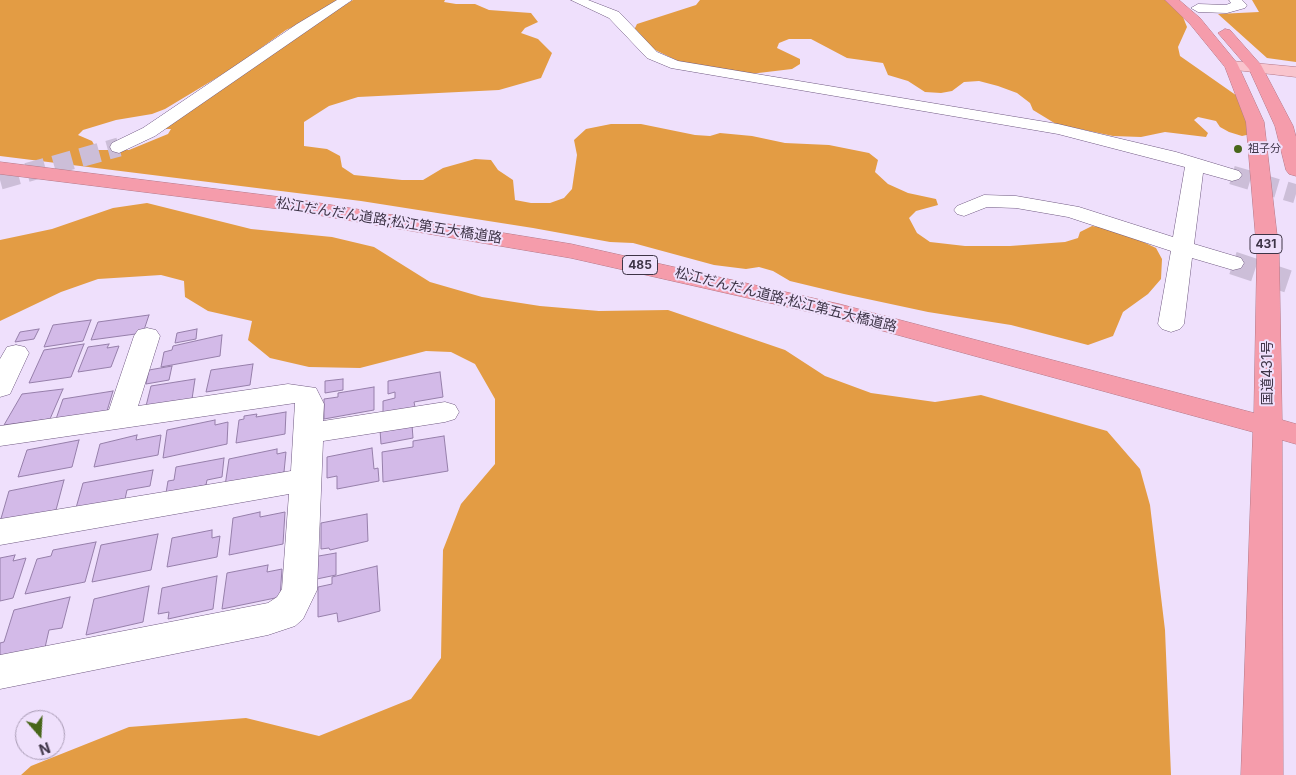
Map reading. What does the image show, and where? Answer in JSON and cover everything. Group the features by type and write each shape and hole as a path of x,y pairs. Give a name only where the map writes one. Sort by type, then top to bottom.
{"highway":[{"name":"国道431号","path":"1170,0 1195,21 1232,66 1255,122 1268,253 1282,430 1262,775"},
{"path":"1192,4 1230,38 1256,68 1284,126 1296,170"},
{"name":"松江だんだん道路;松江第五大橋道路","path":"0,168 288,204 571,250 840,311 1282,430"}],"main road":[{"path":"1232,66 1296,72"}],"street":[{"path":"119,147 149,132 294,32 346,0"},
{"path":"577,0 614,15 652,55 660,60 676,65 1058,129 1232,175"},
{"path":"1192,4 1227,9 1240,6 1235,0"},
{"path":"1170,324 1195,164"},
{"path":"964,210 984,201 1035,205 1072,212 1233,263"},
{"path":"120,419 146,336"},
{"path":"0,388 16,353"},
{"path":"0,436 298,393 306,394 309,398 299,590 290,608 282,614 0,672"},
{"path":"308,433 445,412"},
{"path":"0,532 305,480"}],"shaded area":[{"path":"0,0 339,0 286,30 233,68 165,109 152,114 116,120 83,130 78,135 92,141 97,150 129,150 168,134 171,129 163,129 304,30 353,0 445,0 444,2 456,4 475,4 489,10 531,13 538,22 525,28 521,33 538,39 552,53 541,78 499,90 358,97 329,106 304,122 304,146 327,149 340,156 342,167 354,175 402,180 423,180 443,168 475,159 491,160 498,170 513,180 515,200 531,203 550,203 564,198 572,189 577,155 574,140 586,129 611,124 641,124 695,135 710,136 720,133 752,136 785,143 829,145 869,153 878,160 875,172 888,184 908,193 936,199 938,205 916,211 909,218 917,233 930,242 965,246 1010,246 1065,242 1078,238 1080,232 1092,226 1118,230 1156,248 1162,259 1161,279 1148,294 1123,312 1113,336 1088,345 1011,325 928,312 844,294 790,281 773,271 759,267 746,269 714,265 633,243 610,242 361,201 0,156"},
{"path":"700,0 1168,0 1183,17 1187,27 1178,47 1180,56 1240,98 1251,134 1242,136 1229,132 1220,127 1216,121 1198,117 1194,120 1208,133 1206,137 1165,132 1141,137 1113,136 1056,124 1033,110 1030,103 1017,93 979,81 964,82 952,91 941,93 925,92 908,81 888,75 883,63 847,58 811,39 789,39 779,43 777,48 800,59 800,64 792,69 750,74 682,63 647,46 634,30 637,24 696,5"},
{"path":"1252,0 1296,0 1296,62 1267,58 1218,14 1259,12"},
{"path":"147,203 251,229 332,237 374,247 430,282 482,297 540,306 599,311 668,310 785,350 825,376 871,393 935,402 981,395 1107,431 1140,469 1150,505 1165,630 1171,775 21,775 31,766 46,760 65,760 65,752 129,727 246,718 319,736 411,699 441,658 443,550 461,504 495,464 495,399 475,364 451,352 426,351 360,368 309,367 270,358 248,340 252,321 208,311 185,297 184,281 161,275 98,279 61,292 0,321 0,240 52,229 113,208"}],"building":[{"path":"149,315 143,333 91,340 98,322"},
{"path":"91,320 83,341 44,347 53,325"},
{"path":"39,329 34,339 15,342 20,332"},
{"path":"197,329 196,339 175,343 177,333"},
{"path":"222,335 220,356 161,367 164,352 172,350 173,346"},
{"path":"84,344 71,377 29,383 44,350"},
{"path":"109,344 107,348 119,346 111,367 78,372 88,347"},
{"path":"253,364 250,385 206,392 211,370"},
{"path":"172,366 169,380 146,384 149,370"},
{"path":"440,372 443,397 414,402 415,407 383,413 383,401 395,398 395,392 388,394 388,381"},
{"path":"195,379 192,399 146,406 151,386"},
{"path":"343,379 343,390 325,393 325,381"},
{"path":"374,387 374,410 324,419 324,399 338,397 338,393"},
{"path":"63,389 50,419 4,425 22,394"},
{"path":"113,391 107,411 56,419 63,399"},
{"path":"286,412 285,434 236,443 239,420 244,419 244,416 257,414 256,417"},
{"path":"215,420 215,425 228,422 227,444 163,458 167,430"},
{"path":"412,425 413,438 381,444 380,430"},
{"path":"137,435 136,440 161,435 158,455 94,467 100,444"},
{"path":"444,436 448,471 383,482 382,452 413,447 413,441"},
{"path":"79,440 72,467 18,477 27,450"},
{"path":"372,448 374,469 378,468 379,481 337,489 337,476 327,478 327,457"},
{"path":"277,449 277,454 286,452 284,472 225,486 229,459"},
{"path":"224,458 222,477 207,480 206,485 166,493 168,481 174,480 176,467"},
{"path":"153,470 150,486 127,490 125,499 76,508 83,483"},
{"path":"64,480 56,510 0,522 9,491"},
{"path":"260,512 260,517 285,512 283,544 229,555 233,518"},
{"path":"367,514 368,541 330,550 329,548 321,549 321,523"},
{"path":"212,530 212,538 220,536 217,557 167,567 172,538"},
{"path":"158,534 151,570 92,582 101,545"},
{"path":"96,542 85,582 25,594 37,559 51,556 53,550"},
{"path":"336,553 336,575 312,580 313,557"},
{"path":"15,555 13,561 26,558 13,598 0,601 0,558"},
{"path":"268,565 267,572 282,569 280,597 222,609 227,573"},
{"path":"377,566 380,611 338,622 337,613 318,617 318,587 332,584 332,577"},
{"path":"217,576 213,609 168,619 169,612 158,614 162,588"},
{"path":"149,586 143,622 86,635 94,599"},
{"path":"70,597 62,628 49,630 44,652 0,662 0,643 4,642 14,610"}],"tunnel":[{"path":"0,180 119,147"},
{"path":"1232,175 1296,194"},
{"path":"1233,263 1296,284"}],"place":[{"name":"祖子分","path":"1238,149"}]}
